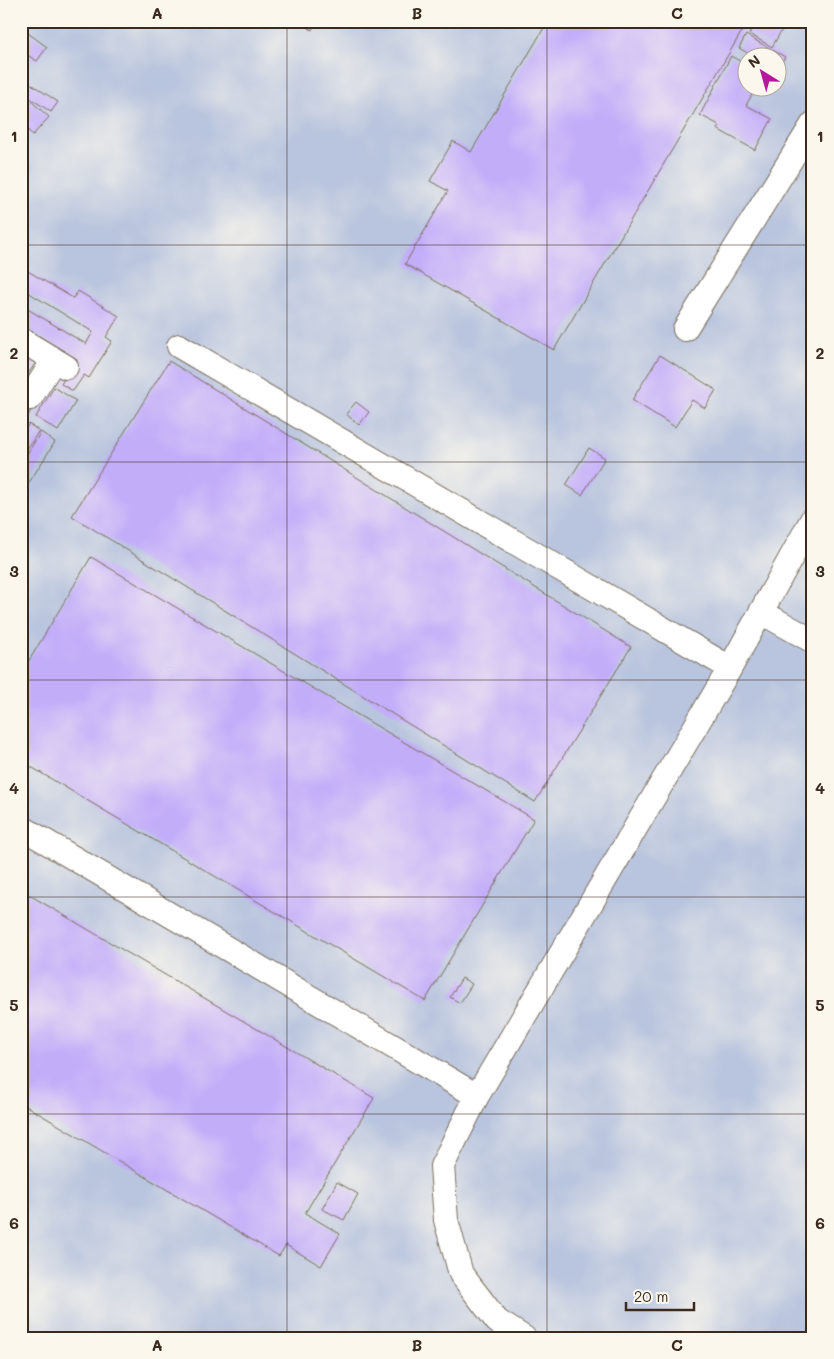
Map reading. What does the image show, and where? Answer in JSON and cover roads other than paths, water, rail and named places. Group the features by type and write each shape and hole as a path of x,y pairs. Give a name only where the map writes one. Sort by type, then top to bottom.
{"street":[{"path":"685,329 813,124"},
{"path":"21,340 60,363 30,398"},
{"path":"179,346 730,668"},
{"path":"524,1338 497,1321 461,1274 446,1220 442,1166 477,1096 730,668 813,518"},
{"path":"761,612 813,641"},
{"path":"21,827 477,1096"}]}
